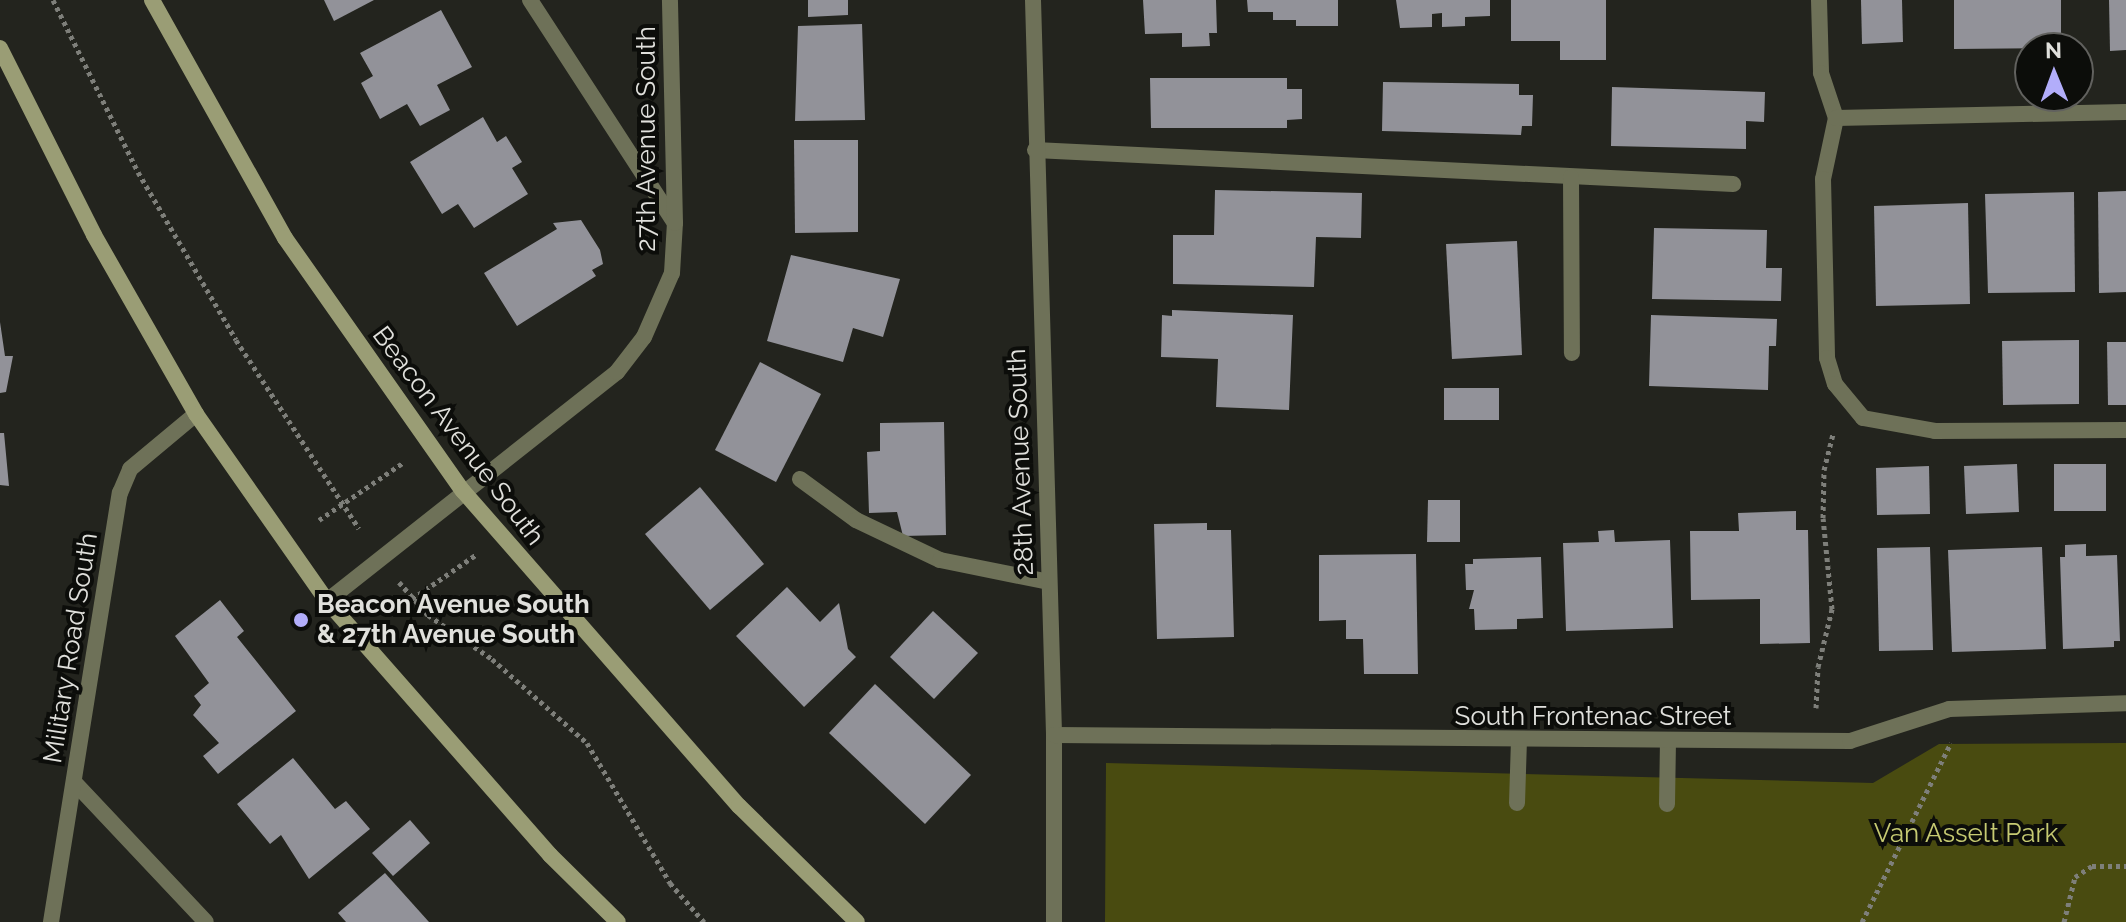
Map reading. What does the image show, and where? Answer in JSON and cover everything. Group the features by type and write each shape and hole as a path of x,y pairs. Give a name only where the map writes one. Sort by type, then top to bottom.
{"main road":[{"name":"Beacon Avenue South","path":"152,0 285,238 463,491 739,806 857,922"},
{"path":"0,48 94,235 196,414 327,601 550,855 618,922"}],"street":[{"path":"530,0 675,223"},
{"name":"27th Avenue South","path":"327,601 617,372 662,304 672,273 675,223 670,0"},
{"name":"28th Avenue South","path":"1033,0 1054,735 1054,922"},
{"path":"1819,0 1821,73 1836,118 1823,179 1825,325 1835,384 1863,418 1935,431 2126,430"},
{"path":"1836,118 2126,112"},
{"path":"1035,150 1733,184"},
{"path":"1571,177 1572,353"},
{"name":"Military Road South","path":"51,922 120,493 130,469 151,446 196,414"},
{"path":"800,479 856,520 940,560 1049,582"},
{"name":"South Frontenac Street","path":"1054,735 1519,741 1850,741 1949,709 2126,703"},
{"path":"1517,803 1519,741"},
{"path":"1667,804 1668,742"},
{"path":"74,782 206,922"}],"path":[{"path":"53,0 145,185 236,340 359,529"},
{"path":"1814,741 1818,667 1832,609 1824,470 1847,396"},
{"path":"319,520 343,507 406,461"},
{"path":"399,608 477,554"},
{"path":"397,579 428,615 558,712 587,743 670,883 704,922"},
{"path":"1862,922 1954,738"},
{"path":"2064,922 2075,877 2092,866 2126,866"}],"green space":[{"name":"Van Asselt Park","path":"2126,743 2126,922 1105,922 1106,763 1873,783 1939,744"}],"building":[{"path":"324,0 374,0 334,21"},
{"path":"808,0 848,0 848,15 808,17"},
{"path":"1143,0 1216,0 1217,33 1209,33 1210,46 1182,47 1182,33 1145,34"},
{"path":"1247,0 1338,0 1338,26 1296,26 1296,20 1273,20 1273,12 1248,12"},
{"path":"1396,0 1490,0 1490,16 1465,17 1465,26 1442,27 1442,13 1432,14 1432,27 1400,28"},
{"path":"1511,0 1606,0 1606,60 1560,60 1560,41 1511,41"},
{"path":"1861,0 1902,0 1903,42 1862,44"},
{"path":"1954,0 2061,0 2061,32 2014,32 2014,48 1954,49"},
{"path":"2109,0 2126,0 2126,50 2110,51"},
{"path":"441,10 472,67 437,85 450,110 420,126 407,104 380,119 361,83 373,76 360,53"},
{"path":"862,24 865,120 795,121 798,26"},
{"path":"1150,78 1287,78 1287,89 1302,89 1302,119 1287,120 1287,128 1151,128"},
{"path":"1383,82 1519,84 1519,95 1533,95 1532,126 1522,126 1521,135 1382,131"},
{"path":"1612,87 1765,92 1764,122 1746,121 1746,149 1611,146"},
{"path":"483,117 497,142 506,136 522,162 512,168 528,194 474,228 458,204 442,214 410,162"},
{"path":"794,140 858,140 858,232 795,233"},
{"path":"1215,190 1362,193 1361,238 1316,237 1314,287 1173,284 1173,235 1214,235"},
{"path":"2126,191 2126,292 2099,293 2098,192"},
{"path":"2074,192 2075,292 1988,293 1985,194"},
{"path":"1968,203 1970,304 1876,306 1874,206"},
{"path":"581,220 600,250 603,264 592,270 596,276 517,326 484,273 557,229 553,223"},
{"path":"1654,228 1767,230 1766,268 1782,268 1781,301 1652,299"},
{"path":"1517,241 1522,355 1452,359 1446,244"},
{"path":"791,255 900,279 883,337 853,328 843,362 767,341"},
{"path":"1172,310 1293,315 1289,410 1216,407 1218,359 1161,357 1162,315 1172,316"},
{"path":"1651,315 1777,319 1776,346 1769,346 1768,390 1649,386"},
{"path":"0,322 5,356 13,356 6,392 0,393"},
{"path":"2079,340 2079,404 2003,405 2002,341"},
{"path":"2107,342 2126,342 2126,405 2108,405"},
{"path":"760,362 821,394 776,482 715,450"},
{"path":"1444,388 1499,388 1499,420 1444,420"},
{"path":"944,422 946,535 903,536 897,512 869,513 867,452 880,451 880,423"},
{"path":"0,433 4,433 9,486 0,485"},
{"path":"2017,464 2019,512 1966,514 1964,466"},
{"path":"2054,464 2106,464 2106,511 2054,511"},
{"path":"1929,466 1930,514 1877,515 1876,468"},
{"path":"700,487 764,564 710,610 645,534"},
{"path":"1428,500 1460,500 1460,542 1427,542"},
{"path":"1796,511 1796,530 1808,530 1810,643 1760,644 1760,599 1691,600 1690,531 1739,531 1738,513"},
{"path":"1207,523 1207,530 1231,530 1234,637 1157,639 1154,524"},
{"path":"1614,530 1615,542 1670,540 1673,628 1566,631 1563,543 1599,542 1598,531"},
{"path":"2086,544 2086,556 2117,555 2120,641 2114,641 2114,647 2063,649 2060,557 2065,557 2065,545"},
{"path":"1930,547 1933,650 1879,651 1877,548"},
{"path":"2042,547 2046,649 1952,652 1948,550"},
{"path":"1416,554 1418,674 1364,674 1363,639 1346,639 1346,620 1319,621 1319,555"},
{"path":"1541,557 1543,618 1517,619 1517,629 1475,630 1474,609 1469,609 1474,590 1466,590 1465,564 1473,564 1473,559"},
{"path":"787,587 820,622 839,603 848,649 856,657 804,707 736,636"},
{"path":"220,600 244,631 237,637 296,711 218,774 203,756 219,743 193,715 201,705 194,696 209,683 175,636"},
{"path":"933,611 978,653 934,699 890,657"},
{"path":"875,684 971,775 925,824 829,733"},
{"path":"293,758 335,809 346,801 370,829 309,879 281,835 270,844 237,804"},
{"path":"410,820 430,843 393,876 372,853"},
{"path":"385,873 429,922 346,922 338,913"}],"place":[{"name":"Beacon Avenue South & 27th Avenue South","path":"301,620"}]}
